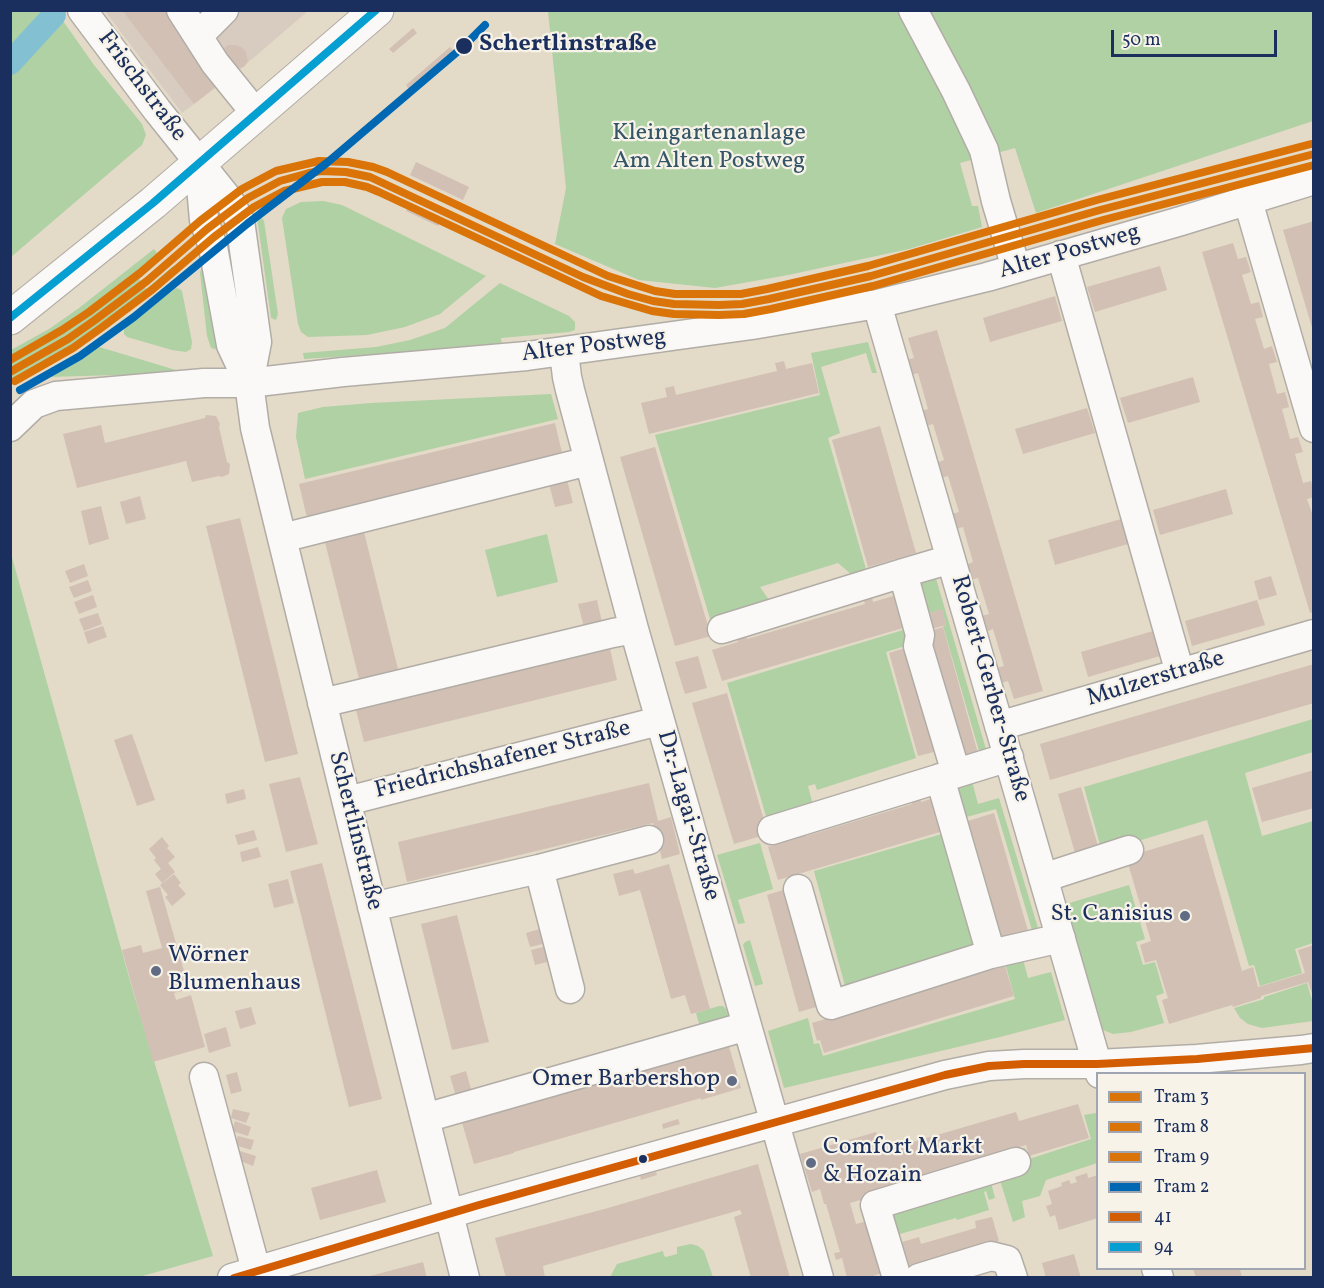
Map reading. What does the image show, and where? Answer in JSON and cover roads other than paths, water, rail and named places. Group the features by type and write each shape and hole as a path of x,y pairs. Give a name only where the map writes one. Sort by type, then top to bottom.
{"main road":[{"path":"10,318 145,210 377,10"}],"street":[{"name":"Frischstraße","path":"82,10 199,164"},
{"path":"181,10 215,63 257,115"},
{"path":"198,36 224,10"},
{"path":"913,10 984,150 1016,268"},
{"name":"Schertlinstraße","path":"199,164 204,220 213,247 231,345 249,383 255,428 465,1278"},
{"name":"Alter Postweg","path":"10,427 34,404 56,396 204,383 249,383 564,352 752,325 877,304 981,278 1314,180"},
{"path":"1248,201 1314,428"},
{"path":"1061,255 1180,673"},
{"name":"Robert-Gerber-Straße","path":"877,304 1099,1069"},
{"name":"Dr.-Lagai-Straße","path":"564,352 567,377 659,721 819,1278"},
{"path":"282,538 589,461"},
{"path":"722,629 951,560"},
{"path":"903,573 920,635 918,646 991,954"},
{"path":"322,703 634,629"},
{"name":"Mulzerstraße","path":"999,726 1314,634"},
{"name":"Friedrichshafener Straße","path":"347,801 659,721"},
{"path":"772,830 1008,757"},
{"path":"372,907 539,869 649,840"},
{"path":"1043,878 1130,850"},
{"path":"539,869 570,989"},
{"path":"798,889 831,1005 991,954 1060,938"},
{"path":"425,1118 747,1026"},
{"path":"204,1077 244,1274 312,1266 448,1214 945,1074 989,1066 1024,1064 1099,1069 1314,1048"},
{"path":"897,1278 875,1205 1016,1162"},
{"path":"919,1278 991,1256 1007,1260 1013,1278"}],"waterway":[{"path":"10,63 54,15"}],"tram line":[{"name":"2","path":"20,390 80,356 134,317 247,224 328,162 463,47 485,25"},
{"name":"9","path":"10,360 89,312 242,189 276,171 319,161 348,162 387,172 608,276 655,291 675,294 741,294 868,266 1097,200 1311,144"},
{"name":"3","path":"10,372 68,339 95,320 147,281 207,229 248,198 280,181 309,173 346,172 370,177 583,277 628,294 674,304 719,305 769,299 871,276 1100,210 1314,154"},
{"name":"8","path":"15,381 73,348 101,328 254,207 284,191 322,182 345,182 367,187 601,296 652,311 719,315 744,314 771,309 873,286 1103,220 1314,165"}],"place":[{"name":"Schertlinstraße","path":"464,46"},
{"name":"St. Canisius","path":"1185,916"},
{"name":"Wörner Blumenhaus","path":"156,971"},
{"name":"Omer Barbershop","path":"732,1081"},
{"name":"Comfort Markt & Hozain","path":"811,1163"}],"park label":[{"name":"Kleingartenanlage Am Alten Postweg","path":"709,149"}]}
